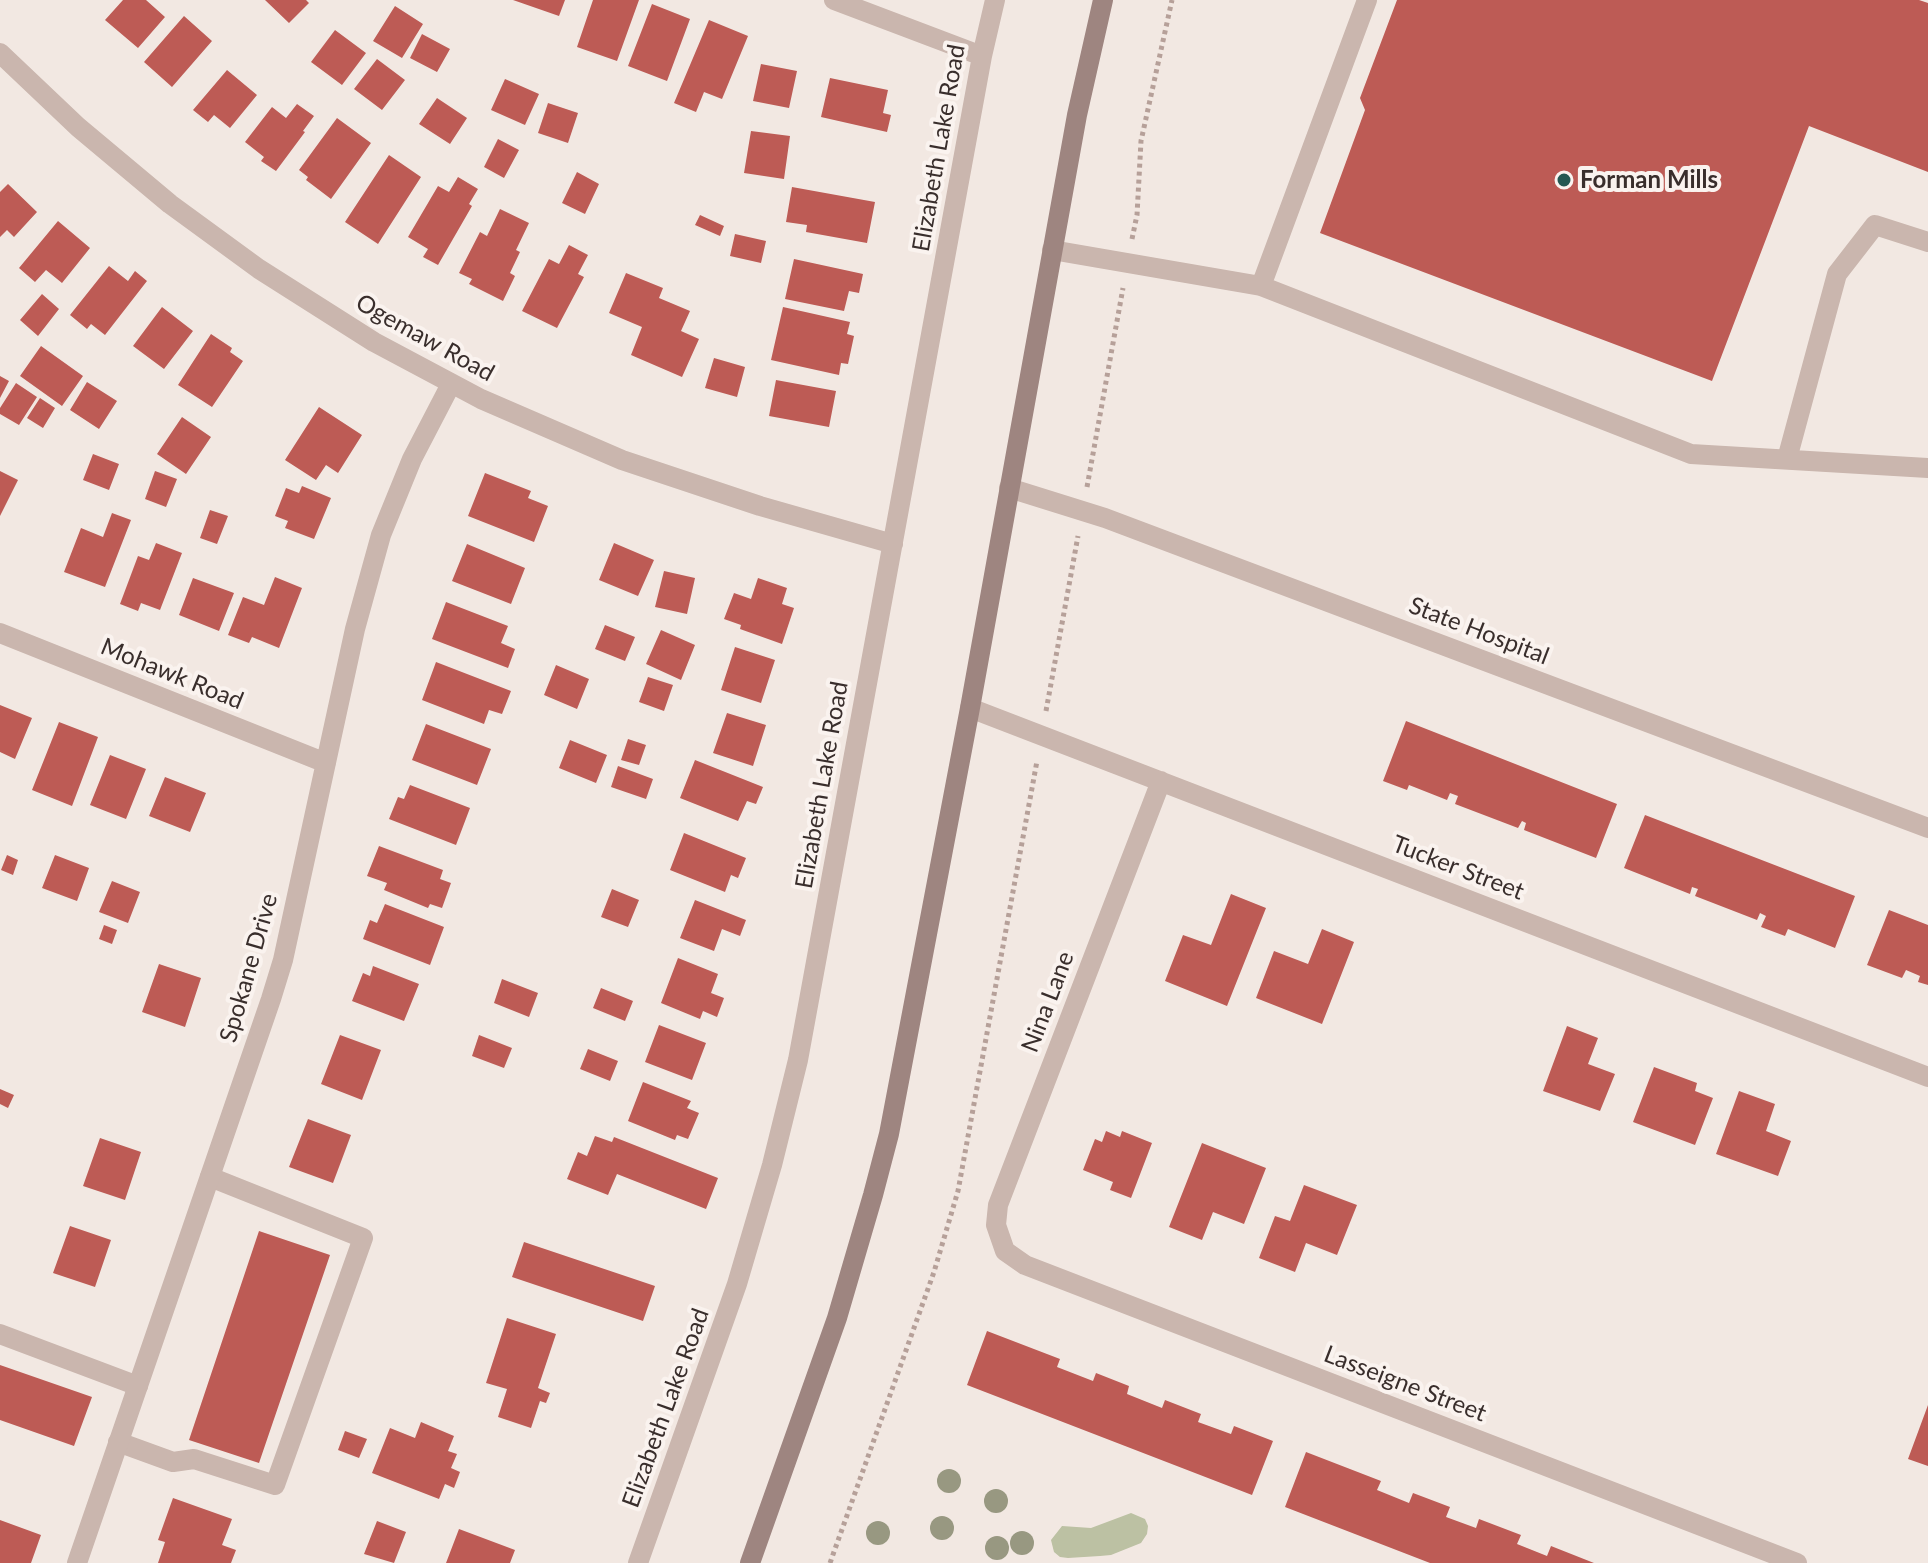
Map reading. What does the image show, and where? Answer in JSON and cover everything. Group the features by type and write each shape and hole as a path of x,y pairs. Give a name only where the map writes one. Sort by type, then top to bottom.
{"main road":[{"path":"750,1563 837,1318 873,1195 900,1079 1077,115 1103,0"}],"street":[{"path":"834,0 982,56"},
{"name":"Elizabeth Lake Road","path":"638,1563 737,1284 798,1060 982,56 995,0"},
{"path":"1261,286 1367,0"},
{"name":"Ogemaw Road","path":"0,53 130,172 210,234 322,310 451,384 622,460 760,506 893,544"},
{"path":"1787,459 1837,274 1875,225 1928,242"},
{"path":"1052,250 1261,286 1691,454 1928,468"},
{"name":"Spokane Drive","path":"77,1563 283,960 358,617 381,535 412,459 451,384"},
{"name":"State Hospital","path":"1009,488 1082,511 1928,828"},
{"name":"Mohawk Road","path":"0,633 326,763"},
{"name":"Tucker Street","path":"970,708 1928,1077"},
{"name":"Nina Lane","path":"1001,1243 996,1225 998,1205 1161,781"},
{"path":"118,1442 173,1462 194,1459 275,1485 363,1238 210,1177"},
{"name":"Lasseigne Street","path":"1001,1243 1011,1257 1025,1265 1797,1563"},
{"path":"0,1334 138,1386"}],"path":[{"path":"830,1563 934,1272 958,1191 1137,215 1141,141 1172,0"}],"green space":[{"path":"1131,1513 1145,1519 1148,1526 1141,1543 1111,1555 1068,1558 1054,1552 1051,1540 1062,1526 1091,1528"}],"building":[{"path":"123,0 146,0 165,17 138,48 105,20"},
{"path":"265,0 306,0 309,3 289,23"},
{"path":"513,0 565,0 559,16"},
{"path":"593,0 639,0 617,61 577,47"},
{"name":"Forman Mills","path":"1397,0 1919,0 1928,3 1928,172 1809,126 1712,381 1320,233 1365,110 1360,98"},
{"path":"652,4 690,19 667,81 628,66"},
{"path":"395,6 423,24 402,58 373,41"},
{"path":"184,16 212,41 172,87 144,62"},
{"path":"709,20 748,36 722,99 704,92 696,112 674,103"},
{"path":"335,30 366,53 342,85 311,62"},
{"path":"422,34 450,49 437,72 410,58"},
{"path":"377,59 405,80 382,110 354,89"},
{"path":"761,64 797,71 789,108 753,101"},
{"path":"227,70 257,95 230,128 214,115 208,122 193,110"},
{"path":"830,78 888,90 883,113 891,115 887,132 821,117"},
{"path":"505,79 539,94 525,125 491,110"},
{"path":"437,98 467,118 450,144 419,124"},
{"path":"548,103 578,113 568,143 538,133"},
{"path":"297,104 314,116 276,171 261,161 264,157 245,142 272,107 286,118"},
{"path":"337,118 371,143 331,199 306,180 308,177 299,170"},
{"path":"751,131 790,136 784,179 744,173"},
{"path":"498,139 519,150 504,178 484,167"},
{"path":"389,155 421,177 378,244 345,222"},
{"path":"577,172 599,184 585,214 562,203"},
{"path":"458,177 478,189 469,204 472,206 438,265 423,257 428,249 408,237 438,186 449,192"},
{"path":"8,184 37,212 14,237 7,230 0,237 0,192"},
{"path":"792,187 875,202 867,243 806,232 807,225 786,222"},
{"path":"500,209 529,223 516,250 520,252 510,273 515,276 503,301 469,284 472,279 459,273 480,232 487,236"},
{"path":"700,215 724,226 720,236 695,225"},
{"path":"58,221 90,248 62,283 46,270 35,282 19,268"},
{"path":"735,234 766,241 761,263 730,256"},
{"path":"569,245 588,255 578,274 584,277 557,328 522,311 549,259 559,264"},
{"path":"794,259 863,274 859,293 849,291 844,311 785,299"},
{"path":"109,266 128,281 135,271 147,281 105,335 91,324 87,329 70,315"},
{"path":"626,273 663,288 659,298 690,311 681,331 699,339 682,377 631,355 642,327 609,313"},
{"path":"42,294 59,309 38,336 20,320"},
{"path":"162,307 193,331 164,369 133,346"},
{"path":"783,307 850,322 847,334 854,336 848,364 841,363 839,375 771,360"},
{"path":"211,334 232,348 230,352 243,361 212,407 178,385"},
{"path":"41,346 83,376 62,406 20,376"},
{"path":"714,358 745,367 737,397 705,388"},
{"path":"0,376 9,381 0,398"},
{"path":"776,380 836,391 829,427 769,416"},
{"path":"87,382 117,401 99,429 70,410"},
{"path":"16,383 37,397 19,425 0,414 0,408"},
{"path":"40,398 55,408 43,428 27,418"},
{"path":"319,407 362,435 338,473 326,465 316,480 285,460"},
{"path":"182,417 211,437 186,474 157,454"},
{"path":"93,454 119,464 109,490 83,480"},
{"path":"0,471 18,480 0,516"},
{"path":"155,471 177,479 166,507 145,499"},
{"path":"485,473 531,491 528,498 548,506 534,542 468,516"},
{"path":"302,486 331,498 314,539 285,528 288,521 275,516 286,488 299,493"},
{"path":"210,510 228,516 217,544 200,538"},
{"path":"112,513 131,520 105,587 64,572 81,528 103,537"},
{"path":"156,543 182,553 160,610 141,603 138,611 120,604 138,556 149,560"},
{"path":"614,543 654,560 638,596 599,580"},
{"path":"467,544 525,568 511,604 452,581"},
{"path":"664,571 695,578 687,614 655,607"},
{"path":"275,577 302,588 279,648 252,637 249,643 228,635 243,597 264,605"},
{"path":"193,578 234,593 219,631 179,615"},
{"path":"758,578 787,588 782,604 794,608 782,644 740,629 741,625 724,619 734,593 751,599"},
{"path":"446,602 508,626 501,643 515,649 508,668 432,639"},
{"path":"605,625 635,637 625,661 595,649"},
{"path":"661,630 695,645 681,680 646,664"},
{"path":"735,647 775,660 761,703 721,690"},
{"path":"436,662 511,691 502,714 489,710 484,724 422,700"},
{"path":"556,665 589,679 577,709 544,695"},
{"path":"648,677 673,685 664,711 639,702"},
{"path":"0,705 32,718 15,759 0,752"},
{"path":"727,713 766,725 753,766 713,753"},
{"path":"1406,721 1617,804 1596,858 1524,830 1526,823 1522,821 1518,828 1455,804 1458,796 1450,793 1447,800 1409,785 1407,790 1383,781"},
{"path":"59,722 98,737 72,806 32,790"},
{"path":"426,724 491,749 477,785 412,760"},
{"path":"628,739 646,745 639,765 621,760"},
{"path":"570,740 607,755 596,783 559,768"},
{"path":"110,755 146,769 126,819 90,805"},
{"path":"695,760 763,787 756,804 747,801 738,821 680,798"},
{"path":"618,766 653,779 646,799 611,787"},
{"path":"165,777 206,793 190,832 149,816"},
{"path":"410,785 470,808 456,845 389,819 398,797 404,799"},
{"path":"1645,815 1855,896 1835,948 1788,929 1785,936 1761,927 1766,916 1760,913 1757,920 1695,896 1698,889 1692,887 1690,894 1624,868"},
{"path":"684,833 746,858 738,878 731,875 725,892 670,870"},
{"path":"379,846 443,870 440,879 451,883 442,908 430,904 428,908 384,890 387,883 367,876"},
{"path":"7,855 18,860 13,875 1,870"},
{"path":"55,855 89,868 77,901 42,888"},
{"path":"112,881 140,892 128,923 99,912"},
{"path":"612,889 639,900 628,927 601,917"},
{"path":"1231,894 1266,908 1227,1006 1165,981 1183,935 1211,945"},
{"path":"695,900 746,920 740,936 722,929 714,951 680,938"},
{"path":"385,904 444,927 430,965 363,939 370,920 377,923"},
{"path":"1889,910 1928,925 1928,985 1918,982 1920,976 1906,970 1902,978 1867,965"},
{"path":"104,925 117,930 112,944 99,939"},
{"path":"1322,929 1354,942 1322,1024 1256,998 1274,951 1308,964"},
{"path":"678,958 718,974 711,993 724,998 717,1017 703,1011 700,1019 661,1003"},
{"path":"159,964 201,978 185,1027 142,1012"},
{"path":"373,966 419,984 404,1021 352,1001 363,973 370,976"},
{"path":"502,979 538,993 529,1017 494,1003"},
{"path":"601,988 633,1001 625,1021 593,1008"},
{"path":"659,1025 706,1043 692,1080 645,1062"},
{"path":"1567,1026 1598,1038 1588,1064 1615,1074 1600,1111 1543,1091"},
{"path":"340,1035 381,1050 362,1100 321,1084"},
{"path":"479,1035 512,1048 504,1068 472,1056"},
{"path":"588,1049 618,1061 610,1081 580,1069"},
{"path":"1654,1067 1697,1083 1695,1091 1713,1098 1695,1145 1633,1122"},
{"path":"643,1082 691,1101 687,1108 699,1113 688,1139 677,1135 675,1140 628,1121"},
{"path":"0,1089 14,1095 8,1108 0,1104"},
{"path":"1739,1091 1775,1104 1766,1131 1791,1141 1778,1176 1716,1154"},
{"path":"308,1119 351,1135 333,1183 289,1167"},
{"path":"1106,1131 1120,1137 1122,1131 1152,1143 1131,1198 1110,1190 1113,1182 1083,1170 1095,1139 1102,1142"},
{"path":"595,1136 612,1142 614,1137 718,1178 706,1209 617,1174 608,1195 567,1179 578,1152 587,1156"},
{"path":"100,1138 141,1152 125,1200 83,1186"},
{"path":"1202,1143 1266,1168 1244,1224 1213,1212 1202,1240 1169,1227"},
{"path":"1304,1185 1357,1205 1337,1255 1306,1243 1295,1272 1259,1258 1275,1216 1290,1221"},
{"path":"70,1226 111,1240 95,1287 53,1273"},
{"path":"259,1231 330,1255 259,1463 189,1440"},
{"path":"524,1242 655,1286 643,1321 512,1277"},
{"path":"507,1318 556,1334 538,1388 550,1393 546,1403 540,1401 531,1428 498,1417 507,1389 486,1383"},
{"path":"987,1331 1060,1359 1057,1367 1093,1381 1096,1373 1129,1386 1127,1394 1162,1408 1165,1400 1201,1414 1198,1422 1231,1434 1234,1426 1273,1441 1252,1495 967,1385"},
{"path":"0,1365 92,1397 74,1446 0,1420"},
{"path":"1928,1405 1928,1466 1908,1459"},
{"path":"421,1422 454,1436 448,1451 457,1454 451,1468 460,1472 454,1488 445,1484 439,1499 372,1473 390,1428 415,1438"},
{"path":"345,1431 367,1439 359,1458 338,1450"},
{"path":"1306,1452 1381,1481 1377,1490 1409,1503 1413,1493 1450,1507 1446,1517 1476,1528 1479,1519 1521,1535 1517,1544 1547,1556 1551,1546 1594,1563 1430,1563 1285,1507"},
{"path":"173,1498 232,1519 222,1545 236,1550 231,1563 158,1563 165,1542 158,1540"},
{"path":"0,1520 41,1535 31,1563 0,1563"},
{"path":"377,1521 406,1532 394,1563 364,1554"},
{"path":"459,1529 515,1550 510,1563 446,1563"}],"place":[{"name":"Forman Mills","path":"1564,180"}]}
